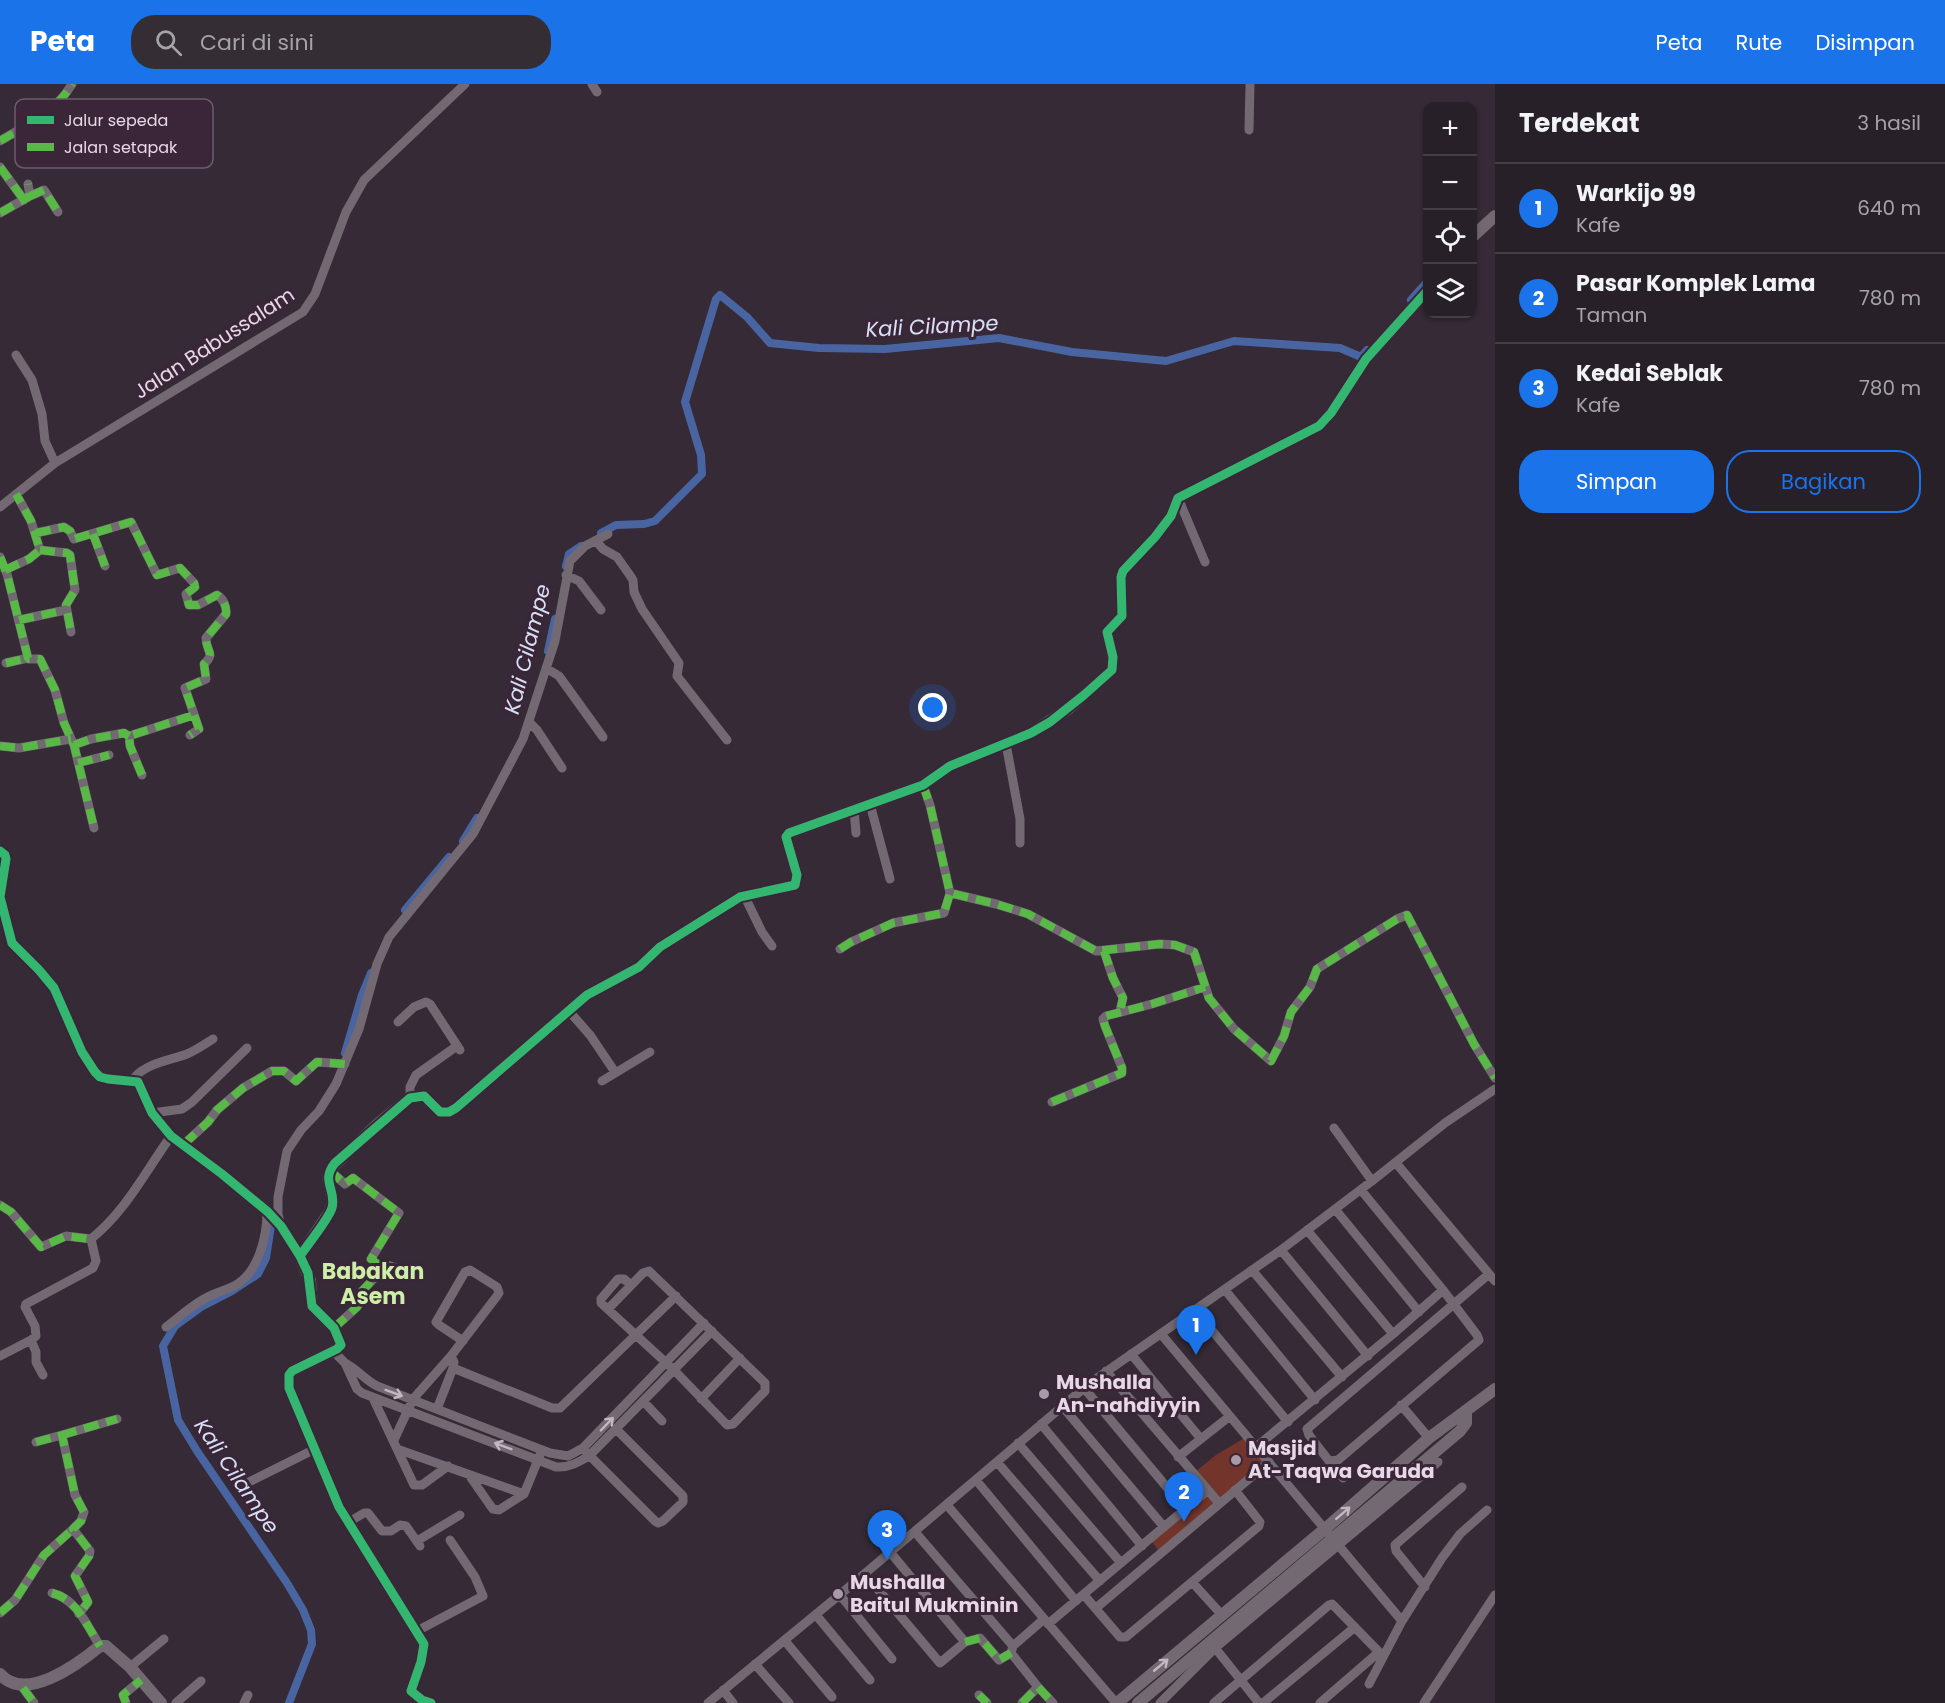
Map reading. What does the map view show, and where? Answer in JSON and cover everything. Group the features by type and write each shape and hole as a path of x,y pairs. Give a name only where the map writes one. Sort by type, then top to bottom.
{"street":[{"path":"62,99 72,84"},
{"name":"Jalan Babussalam","path":"0,507 55,463 303,312 315,294 346,212 364,180 465,84"},
{"path":"1249,130 1250,84"},
{"path":"0,141 15,133"},
{"path":"0,167 27,198"},
{"path":"27,198 28,184"},
{"path":"0,213 44,190 58,212"},
{"path":"1477,233 1495,216"},
{"path":"300,1256 331,1210 333,1201 328,1178 330,1170 378,1124 410,1098 424,1096 440,1112 449,1112 568,1010 603,985 639,967 670,940 744,895 795,885 797,875 787,834 923,784 950,766 1031,733 1076,702 1112,670 1113,657 1107,632 1122,616 1120,577 1162,529 1171,516 1178,498 1319,426 1331,413 1366,359 1423,296"},
{"path":"16,355 32,380 42,414 45,441 55,463"},
{"path":"16,494 36,533 40,550"},
{"path":"1178,498 1206,562"},
{"path":"36,533 64,527 70,531 74,539 131,522 157,575 180,568 194,583 195,586 186,594 189,605 198,605 217,595 223,601 226,614 206,638 211,657 204,664 206,678 185,688 199,729 190,735"},
{"path":"93,534 105,567"},
{"path":"279,1223 278,1197 287,1151 301,1130 325,1102 341,1063 359,1029 377,964 386,944 399,924 455,859 473,834 523,740 559,622 568,565 572,557 608,534"},
{"path":"596,541 603,549 617,557 633,580 634,592 642,609 679,663 677,676 727,740"},
{"path":"5,570 29,559 40,550 70,555 75,590 66,605 71,632"},
{"path":"0,557 28,658"},
{"path":"566,575 579,581 601,610"},
{"path":"19,620 61,611"},
{"path":"6,663 28,658 30,660 40,659 56,690 64,723 78,763 94,828"},
{"path":"546,668 560,676 603,737"},
{"path":"0,746 19,748 124,733 129,736 194,715"},
{"path":"529,722 537,730 562,768"},
{"path":"129,736 130,746 142,775"},
{"path":"1006,744 1020,819 1020,843"},
{"path":"78,763 109,755"},
{"path":"840,950 851,942 893,923 944,913 950,893 923,784"},
{"path":"870,804 890,879"},
{"path":"854,810 856,833"},
{"path":"0,851 6,859 0,897 12,943 54,988 82,1052 95,1072 100,1077 108,1079 138,1082"},
{"path":"950,893 1028,914 1096,951 1175,945 1194,952 1209,998 1234,1029 1271,1061 1284,1036 1291,1012 1310,987 1317,969 1397,918 1407,915 1474,1044 1495,1078"},
{"path":"744,895 762,932 772,946"},
{"path":"1104,951 1123,998 1120,1011"},
{"path":"1052,1102 1122,1073 1103,1019 1106,1016 1206,987"},
{"path":"398,1022 414,1007 426,1002 430,1004 459,1048 416,1075 410,1086 410,1098"},
{"path":"568,1010 590,1035 615,1072"},
{"path":"213,1039 187,1054 138,1072 134,1078 152,1113 171,1137 184,1144 279,1223 300,1256 310,1280 312,1306 334,1328 341,1342 339,1347 333,1351 295,1369 289,1375 289,1388 329,1486 376,1569 417,1631 424,1647 422,1662 411,1689 411,1699 431,1703"},
{"path":"152,1113 182,1109 248,1048"},
{"path":"602,1082 650,1052"},
{"path":"184,1144 208,1122 224,1103 243,1088 272,1071 284,1071 296,1081 317,1062 341,1063"},
{"path":"708,1703 840,1595 1084,1388 1281,1250 1445,1123 1495,1089"},
{"path":"1334,1128 1372,1181"},
{"path":"0,1205 11,1212 41,1247 66,1236 91,1239 119,1214 153,1160 171,1137"},
{"path":"1343,1478 1306,1431 1454,1305 1492,1278 1396,1163"},
{"path":"330,1170 345,1184 352,1178 399,1212 371,1259 382,1268"},
{"path":"1331,1461 1338,1460 1478,1342 1477,1335 1443,1290 1361,1190"},
{"path":"1335,1209 1419,1311"},
{"path":"166,1327 205,1297 233,1287 245,1278 259,1255 268,1212"},
{"path":"1307,1230 1393,1334"},
{"path":"0,1356 31,1340 37,1333 25,1307 26,1304 93,1268 96,1256 91,1239"},
{"path":"1281,1250 1368,1356"},
{"path":"334,1328 357,1307 362,1291 382,1268 387,1265 394,1267"},
{"path":"395,1444 412,1400 464,1341 500,1291 490,1281 470,1270 465,1272 451,1293 436,1322 464,1341"},
{"path":"1252,1270 1342,1377"},
{"path":"649,1271 676,1296 766,1385 765,1391 735,1422 729,1425 674,1370 601,1303 601,1299 618,1279 624,1279 631,1285 643,1273 649,1271"},
{"path":"1225,1290 1319,1396 1334,1407"},
{"path":"1256,1447 1368,1356 1443,1290"},
{"path":"453,1368 556,1409 563,1406 676,1296"},
{"path":"1195,1310 1288,1422"},
{"path":"345,1363 357,1389 374,1398 538,1460 563,1467 578,1463 704,1323"},
{"path":"333,1351 370,1383 557,1456 568,1456 586,1452 616,1429 712,1331"},
{"path":"1161,1334 1402,1621"},
{"path":"31,1340 36,1352 36,1362 43,1375"},
{"path":"1131,1354 1201,1439"},
{"path":"436,1409 453,1368 454,1362 451,1356"},
{"path":"701,1399 740,1358"},
{"path":"1106,1371 1219,1503"},
{"path":"1084,1388 1185,1509"},
{"path":"1333,1537 1429,1438 1495,1389"},
{"path":"374,1398 412,1483 416,1486 422,1485 448,1466"},
{"path":"643,1401 662,1421"},
{"path":"1401,1405 1429,1438"},
{"path":"1062,1406 1164,1527"},
{"path":"1138,1703 1212,1645 1333,1537 1460,1431 1466,1423 1466,1412"},
{"path":"1178,1457 1230,1416"},
{"path":"36,1442 117,1419"},
{"path":"1041,1424 1142,1546"},
{"path":"586,1452 658,1523 663,1521 682,1502 682,1496 616,1429"},
{"path":"0,1613 15,1600 44,1555 81,1521 84,1512 75,1495 62,1436"},
{"path":"1018,1443 1121,1563"},
{"path":"395,1444 469,1475 524,1494"},
{"path":"249,1482 315,1449"},
{"path":"469,1475 495,1510 504,1507 524,1494 542,1450"},
{"path":"997,1462 1100,1581"},
{"path":"1096,1608 1269,1462"},
{"path":"947,1504 1116,1703 1221,1614 1438,1462"},
{"path":"976,1480 1080,1598 1096,1608 1124,1638 1260,1524 1257,1516 1235,1490"},
{"path":"1425,1587 1396,1551 1395,1545 1462,1487"},
{"path":"864,1574 940,1663 965,1642 980,1638 999,1660 1080,1598 1208,1490"},
{"path":"1369,1684 1382,1654 1453,1543 1487,1510"},
{"path":"349,1522 368,1513 382,1531 391,1531 403,1525 418,1544 460,1515"},
{"path":"73,1528 90,1551 75,1576 88,1602 80,1614"},
{"path":"915,1532 1012,1650 1038,1688 1053,1703"},
{"path":"417,1631 483,1596 475,1577 450,1540"},
{"path":"890,1552 965,1642"},
{"path":"1191,1582 1221,1614"},
{"path":"52,1593 62,1596 80,1614 100,1646"},
{"path":"840,1595 892,1659"},
{"path":"1424,1703 1495,1596"},
{"path":"1214,1703 1332,1604 1382,1654"},
{"path":"816,1615 870,1680"},
{"path":"1203,1630 1239,1680 1261,1703 1355,1627"},
{"path":"130,1667 164,1639"},
{"path":"785,1641 832,1697"},
{"path":"1160,1703 1212,1645"},
{"path":"0,1674 6,1683 23,1688 54,1681 100,1646 106,1646 130,1667 161,1703"},
{"path":"1320,1703 1382,1654"},
{"path":"755,1664 789,1703"},
{"path":"126,1703 123,1695 141,1680"},
{"path":"176,1703 201,1681"},
{"path":"23,1688 34,1703"},
{"path":"1022,1703 1038,1688"},
{"path":"723,1690 733,1703"},
{"path":"979,1695 987,1703"}],"shaded area":[{"path":"1246,1437 1266,1461 1219,1501 1195,1472 1216,1455"},
{"path":"1208,1491 1218,1504 1160,1553 1151,1540"}],"waterway":[{"name":"Kali Cilampe","path":"1411,300 1423,287"},
{"name":"Kali Cilampe","path":"601,533 616,525 644,524 655,521 702,474 701,455 685,402 716,299 720,295 747,317 770,343 819,348 885,349 999,338 1072,352 1166,361 1234,341 1340,348 1361,357 1367,350"},
{"name":"Kali Cilampe","path":"566,566 569,554 581,546"},
{"name":"Kali Cilampe","path":"548,651 555,619"},
{"name":"Kali Cilampe","path":"463,841 477,818"},
{"name":"Kali Cilampe","path":"405,910 449,857"},
{"name":"Kali Cilampe","path":"345,1053 371,973"},
{"name":"Kali Cilampe","path":"273,1213 266,1258 258,1274 201,1307 175,1326 163,1346 178,1420 287,1583 303,1610 311,1630 312,1644 289,1703"}],"marked path":[{"path":"61,99 72,84"},
{"path":"0,141 15,132"},
{"path":"0,167 24,200"},
{"path":"0,213 30,196 28,184"},
{"path":"30,196 44,190 58,212"},
{"path":"5,570 29,559 40,550 31,521 16,494"},
{"path":"36,533 64,527 70,531 74,539 131,522 157,575 180,568 194,583 195,587 186,594 189,605 198,605 217,595 221,598 226,614 206,638 210,655 204,664 206,679 185,688 199,729 190,735"},
{"path":"93,534 105,566"},
{"path":"40,550 70,555 75,590 66,605 71,632"},
{"path":"0,557 7,574 28,658 40,659 55,690 64,723 74,745 94,828"},
{"path":"19,620 61,611"},
{"path":"6,663 28,658"},
{"path":"142,775 130,746 129,736 194,715"},
{"path":"74,745 91,739 124,733 129,736"},
{"path":"0,746 19,748 71,739"},
{"path":"78,763 109,755"},
{"path":"923,785 930,805 950,893 1028,914 1096,951 1160,944 1175,945 1194,952 1209,998 1234,1029 1271,1061 1284,1036 1291,1012 1310,987 1317,969 1407,915 1474,1044 1495,1078"},
{"path":"840,949 893,923 944,913 950,893"},
{"path":"1104,951 1123,998 1120,1011"},
{"path":"1052,1102 1122,1073 1103,1019 1106,1016 1205,987"},
{"path":"184,1144 208,1122 217,1110 243,1088 272,1071 284,1071 296,1081 317,1062 345,1064"},
{"path":"329,1170 345,1184 353,1178 399,1213 371,1259 382,1268"},
{"path":"0,1205 11,1212 41,1247 66,1236 91,1239"},
{"path":"334,1328 357,1307 362,1291 387,1265 394,1267"},
{"path":"62,1435 117,1419"},
{"path":"36,1442 62,1435 75,1495 84,1512 81,1521 73,1529 90,1551 75,1576 88,1602 79,1614"},
{"path":"0,1613 15,1600 44,1555 73,1529"},
{"path":"52,1593 61,1596 75,1607 100,1646"},
{"path":"965,1642 980,1638 999,1660 1011,1653"},
{"path":"126,1703 123,1695 141,1680"},
{"path":"1022,1703 1038,1687 1053,1703"},
{"path":"23,1688 34,1703"},
{"path":"979,1695 987,1703"}],"cycle path":[{"path":"300,1256 332,1208 329,1175 335,1163 410,1098 424,1096 440,1112 449,1112 587,995 639,967 660,947 740,897 795,885 797,875 786,837 789,833 923,785 950,766 1031,733 1050,722 1084,695 1112,670 1113,657 1107,632 1122,616 1121,577 1123,571 1171,516 1178,498 1319,426 1331,413 1366,359 1423,296"},
{"path":"0,851 6,859 0,897 12,943 54,988 82,1052 95,1072 100,1077 108,1079 138,1082 152,1113 171,1136 268,1212 281,1226 300,1256 308,1273 312,1306 334,1328 341,1345 292,1371 289,1375 289,1388 339,1507 424,1644 421,1662 411,1691 422,1700 431,1703"}],"place":[{"name":"Warkijo 99","path":"1196,1355"},
{"name":"Mushalla An-nahdiyyin","path":"1044,1394"},
{"name":"Masjid At-Taqwa Garuda","path":"1236,1460"},
{"name":"Pasar Komplek Lama","path":"1184,1522"},
{"name":"Kedai Seblak","path":"887,1560"},
{"name":"Mushalla Baitul Mukminin","path":"838,1594"}],"district":[{"name":"Babakan Asem","path":"373,1284"}]}
